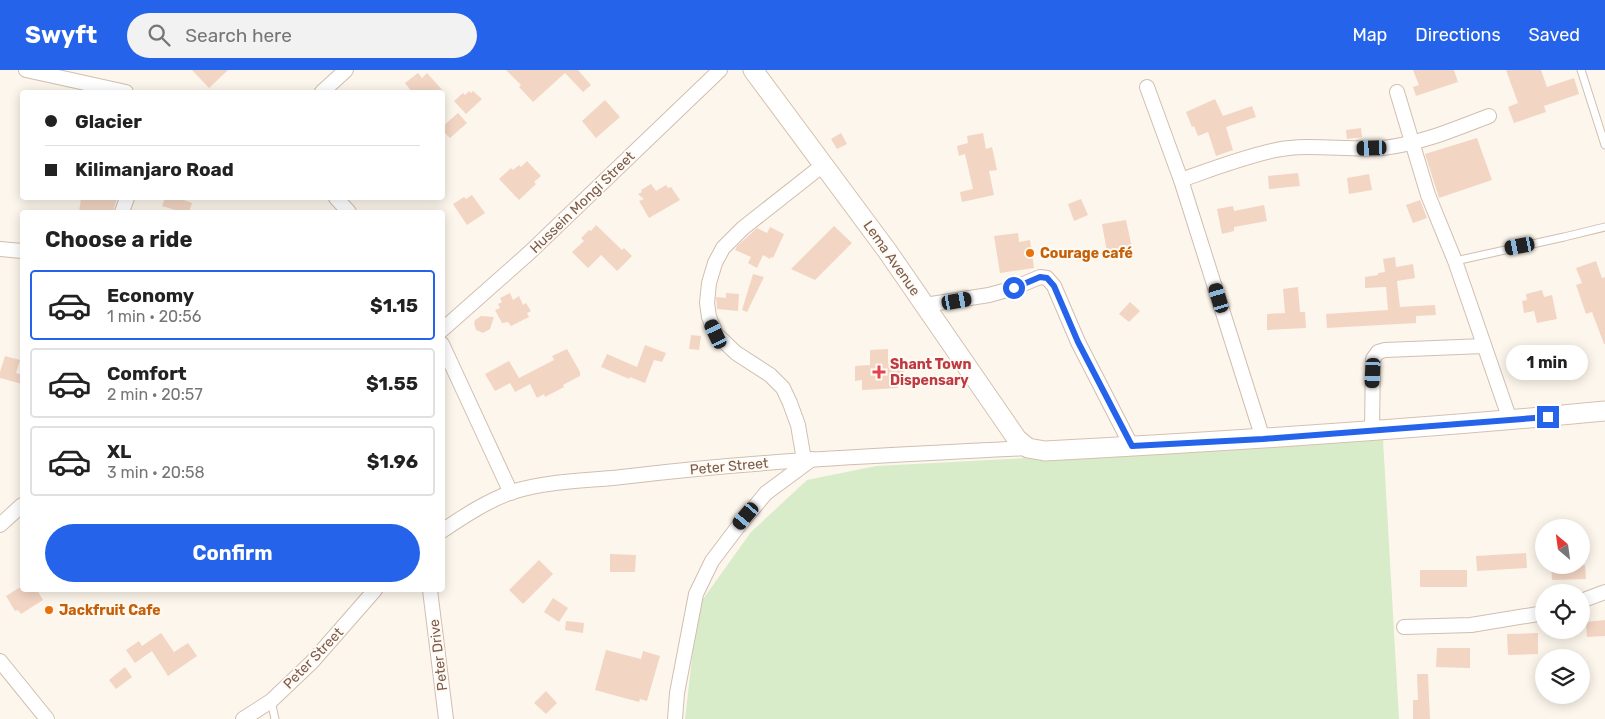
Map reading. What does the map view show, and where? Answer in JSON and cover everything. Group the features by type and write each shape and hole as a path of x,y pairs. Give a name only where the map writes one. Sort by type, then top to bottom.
{"main road":[{"name":"Lema Avenue","path":"753,70 888,252 1006,424 1017,439 1028,448"},
{"path":"1028,448 1046,451 1263,439 1605,411"}],"street":[{"path":"26,70 117,90"},
{"path":"324,90 346,70"},
{"name":"Hussein Mongi Street","path":"445,327 529,252 720,70"},
{"path":"1148,87 1181,180 1263,439"},
{"path":"1397,92 1428,195 1455,261 1510,420"},
{"path":"1181,180 1227,164 1277,150 1304,146 1383,148 1413,143 1489,116"},
{"path":"675,719 676,693 696,594 712,561 736,528 766,493 808,459 798,425 783,388 770,375 736,353 716,334 709,317 707,303 709,283 715,263 723,248 743,228 823,165"},
{"path":"338,200 347,210"},
{"path":"0,249 20,251"},
{"path":"925,305 989,295 1014,288 1040,277 1047,278 1054,286 1078,342 1132,446"},
{"path":"1372,430 1373,359 1378,352 1392,349 1484,346"},
{"path":"445,350 512,493"},
{"name":"Peter Street","path":"445,529 474,510 512,493 544,484 808,459 1028,448"},
{"path":"0,525 20,507"},
{"name":"Peter Street","path":"243,719 271,701 312,662 373,592"},
{"name":"Peter Drive","path":"430,592 446,719"},
{"path":"1590,598 1605,592"},
{"path":"1404,627 1471,625 1535,614"},
{"path":"0,661 47,719"}],"lane":[{"path":"1581,70 1605,145"},
{"path":"1455,261 1564,238 1605,227"},
{"path":"271,701 275,719"}],"green space":[{"path":"1383,439 1399,719 685,719 698,606 751,532 807,480 876,466"}],"building":[{"path":"192,70 228,70 209,88"},
{"path":"506,70 578,70 591,85 583,92 565,73 533,102 519,87 521,85"},
{"path":"1413,70 1454,70 1458,82 1416,96 1413,87 1419,85"},
{"path":"1506,70 1541,70 1547,87 1574,78 1579,94 1544,106 1546,112 1514,123 1508,107 1518,103"},
{"path":"418,73 422,78 427,73 442,90 410,90 405,83"},
{"path":"469,91 471,93 473,91 482,99 466,114 454,101 463,93 465,95"},
{"path":"1215,99 1223,116 1252,106 1256,117 1226,127 1233,150 1216,156 1208,132 1198,136 1186,112"},
{"path":"605,100 620,117 596,138 582,121"},
{"path":"458,113 467,123 450,138 445,133 445,124"},
{"path":"1361,128 1362,137 1347,139 1346,130"},
{"path":"841,133 847,144 837,149 831,139"},
{"path":"983,133 986,149 992,147 997,170 989,171 994,195 962,202 960,192 973,189 965,154 959,156 957,146 968,143 967,136"},
{"path":"1477,138 1492,180 1439,198 1425,154"},
{"path":"527,161 541,176 534,182 536,184 519,200 499,179 511,168 513,170 519,165 521,167"},
{"path":"1298,173 1300,186 1269,189 1268,176"},
{"path":"1369,174 1372,190 1349,194 1347,178"},
{"path":"651,184 656,191 666,185 668,188 671,187 680,200 649,218 639,201 644,199 638,194"},
{"path":"472,195 485,213 467,225 453,204 464,197 466,199"},
{"path":"1081,199 1088,215 1074,221 1068,204"},
{"path":"81,200 116,200 114,210 79,210"},
{"path":"164,200 184,200 192,203 190,210 175,210 162,206"},
{"path":"1420,200 1427,218 1413,223 1406,205"},
{"path":"1264,205 1267,221 1234,227 1234,231 1222,234 1217,209 1233,206 1234,211"},
{"path":"1126,220 1132,248 1107,252 1102,224"},
{"path":"596,225 622,250 624,248 632,256 617,271 601,255 588,268 572,252 584,241 581,238"},
{"path":"834,226 852,243 815,280 791,269"},
{"path":"770,227 784,234 773,258 771,257 770,259 763,255 757,268 748,263 751,257 735,250 757,228 767,233"},
{"path":"1018,233 1019,242 1030,240 1034,268 1000,273 994,236"},
{"path":"1395,257 1396,267 1413,264 1415,278 1397,281 1400,307 1435,305 1436,315 1416,316 1416,323 1327,328 1326,314 1388,310 1386,287 1365,288 1365,277 1385,272 1383,259"},
{"path":"1596,261 1602,278 1605,277 1605,344 1592,312 1586,314 1576,285 1582,283 1576,268"},
{"path":"753,274 764,277 747,312 742,310"},
{"path":"1298,287 1300,312 1305,312 1306,328 1267,330 1267,314 1285,313 1283,289"},
{"path":"1542,290 1544,297 1552,295 1557,319 1537,323 1534,311 1524,313 1522,301 1527,300 1526,294"},
{"path":"510,293 513,300 519,296 523,305 526,303 531,311 527,313 529,317 511,326 508,322 502,323 495,310 500,308 498,304 502,302 500,298"},
{"path":"726,293 739,294 738,311 717,309 716,297 726,298"},
{"path":"1130,302 1140,311 1129,322 1119,314"},
{"path":"481,316 494,317 490,329 483,333 476,330 474,323"},
{"path":"691,335 701,336 699,350 689,349"},
{"path":"645,345 666,353 662,362 654,360 645,383 630,377 629,379 601,367 607,354 637,367"},
{"path":"567,349 580,372 580,376 545,397 544,394 537,398 530,384 515,392 510,383 495,391 485,374 509,361 519,378 554,360 552,356"},
{"name":"Shant Town Dispensary","path":"888,349 888,364 903,364 904,379 898,379 898,388 862,390 862,380 855,381 855,366 870,365 870,350"},
{"path":"5,356 20,360 16,373 20,374 20,383 0,378"},
{"path":"1526,553 1527,568 1477,571 1476,556"},
{"path":"610,554 636,555 635,572 610,572"},
{"path":"539,560 553,574 523,604 509,590"},
{"path":"1420,570 1467,570 1467,587 1420,587"},
{"path":"1552,574 1586,574 1586,579 1552,580"},
{"path":"20,587 20,592 38,592 43,600 21,614 18,610 15,611 6,596"},
{"path":"553,598 568,608 559,622 544,612"},
{"path":"1605,620 1605,636 1590,637 1590,622"},
{"path":"566,621 584,623 583,633 565,630"},
{"path":"161,633 174,652 188,643 197,656 168,676 152,651 135,663 126,650 139,641 142,646"},
{"path":"1535,633 1535,639 1538,639 1538,649 1535,649 1535,654 1508,655 1507,634"},
{"path":"1437,648 1470,648 1470,668 1436,667"},
{"path":"606,650 641,659 643,651 660,656 647,701 640,699 639,702 595,690"},
{"path":"125,667 132,677 116,689 109,680"},
{"path":"1417,674 1428,674 1430,719 1413,719 1413,700 1418,700"},
{"path":"546,691 557,703 546,714 534,703"}],"place":[{"name":"Courage café","path":"1030,253"},
{"name":"Shant Town Dispensary","path":"879,372"},
{"name":"Jackfruit Cafe","path":"49,610"}],"route":[{"path":"1014,288 1040,277 1047,278 1054,286 1078,342 1132,446 1263,439 1548,417"}]}
